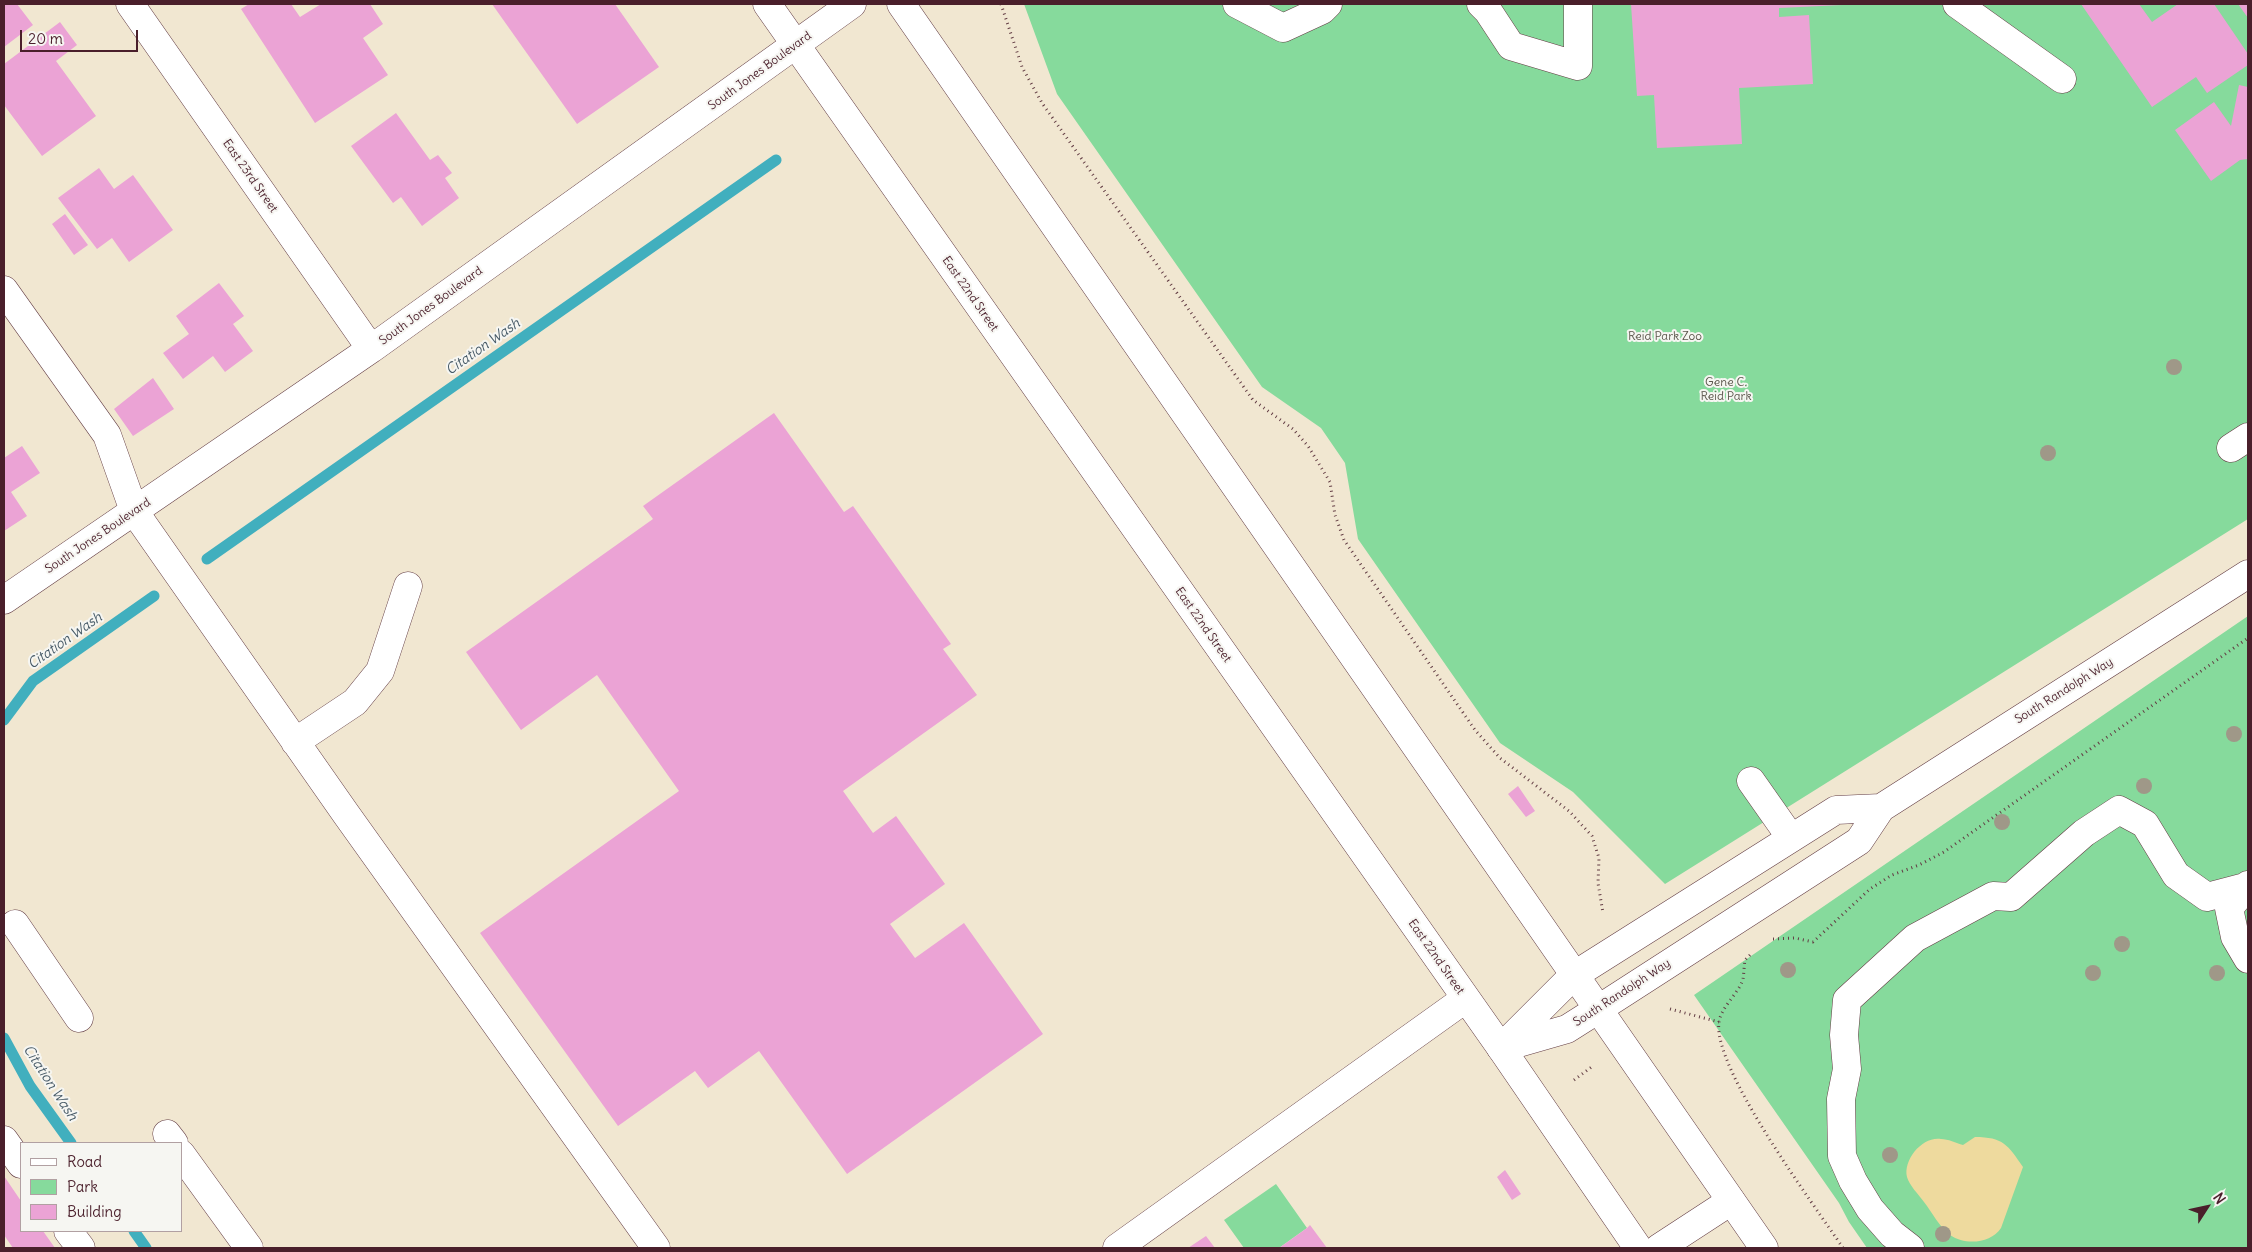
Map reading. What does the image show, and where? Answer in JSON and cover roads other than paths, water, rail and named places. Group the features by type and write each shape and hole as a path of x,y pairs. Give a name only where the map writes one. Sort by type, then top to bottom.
{"street":[{"name":"East 23rd Street","path":"130,4 371,349"},
{"name":"East 22nd Street","path":"767,4 1466,998 1638,1248"},
{"name":"South Jones Boulevard","path":"4,600 371,349 852,4"},
{"path":"900,4 1764,1248"},
{"path":"1237,4 1282,28 1322,10 1328,4"},
{"path":"1481,4 1511,46 1578,66 1578,4"},
{"path":"1956,4 2062,79"},
{"path":"4,290 107,435 134,511 295,742 656,1248"},
{"name":"South Randolph Way","path":"1501,1048 1567,1028 1597,1010 1859,841 1881,808 2248,574"},
{"path":"295,742 355,702 380,671 408,586"},
{"path":"1752,781 1791,838"},
{"name":"South Randolph Way","path":"1501,1048 1574,976 1791,838 1836,810 1881,808"},
{"path":"1910,1248 1892,1234 1870,1209 1852,1180 1842,1156 1841,1100 1847,1069 1844,1035 1847,1000 1915,938 1993,896 2011,897 2084,833 2119,810 2145,824 2176,875 2207,897 2247,886"},
{"path":"2247,886 2229,908 2235,937 2248,959"},
{"path":"15,924 79,1018"},
{"path":"1117,1248 1466,998"},
{"path":"4,1140 20,1163"},
{"path":"182,1155 249,1248"},
{"path":"1659,1248 1731,1201"},
{"path":"69,1232 81,1248"}],"waterway":[{"name":"Citation Wash","path":"207,559 776,160"},
{"name":"Citation Wash","path":"4,720 33,681 154,596"},
{"name":"Citation Wash","path":"4,1038 30,1086 70,1142"},
{"name":"Citation Wash","path":"135,1232 146,1248"}],"park label":[{"name":"Reid Park Zoo","path":"1665,337"},
{"name":"Gene C. Reid Park","path":"1726,390"}]}
